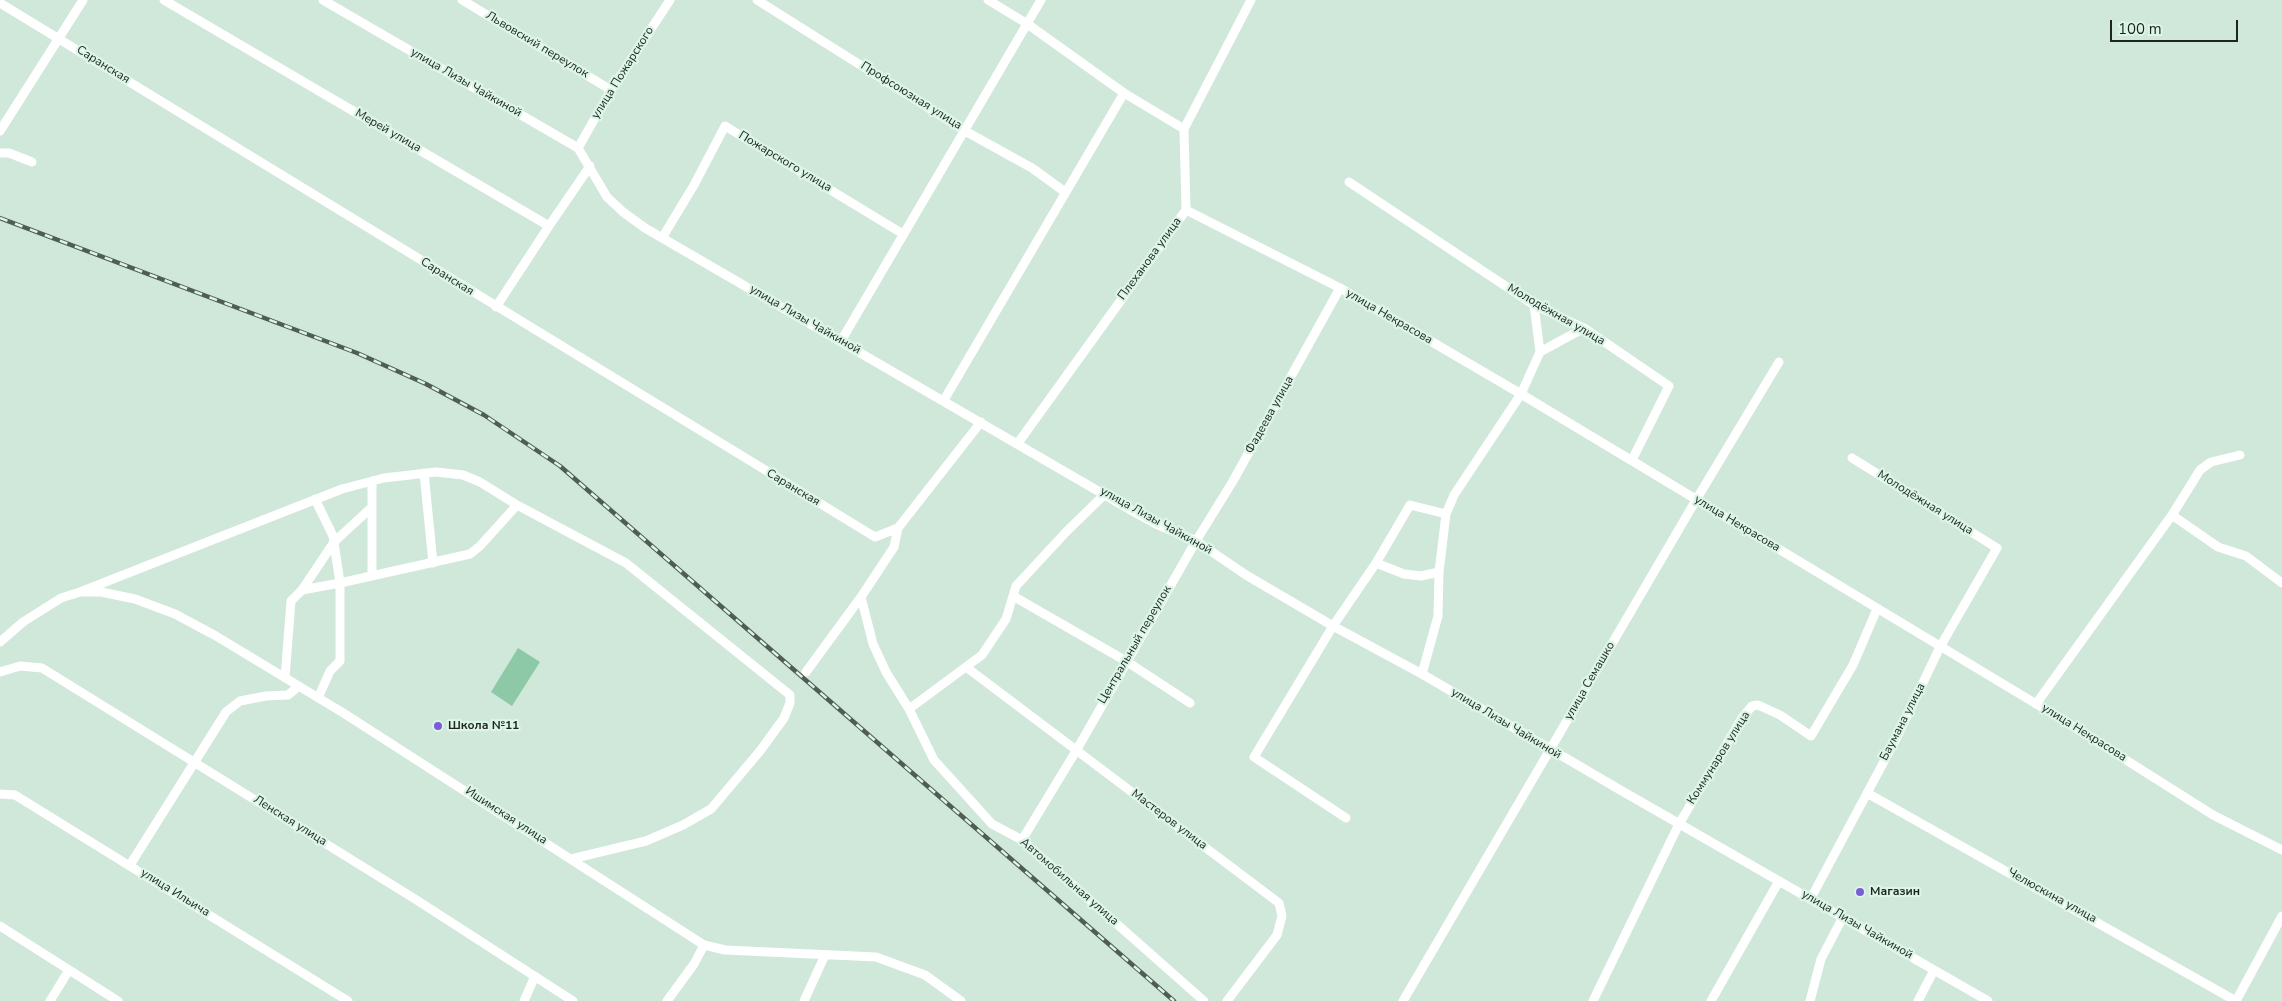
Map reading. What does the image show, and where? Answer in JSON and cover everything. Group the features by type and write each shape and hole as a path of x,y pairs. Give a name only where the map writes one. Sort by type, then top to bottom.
{"street":[{"path":"0,131 83,0"},
{"name":"Мерей улица","path":"164,0 549,226"},
{"name":"улица Лизы Чайкиной","path":"323,0 578,148 607,197 623,212 662,238 1156,524 1196,540 1246,575 1333,626 1422,674 1988,1001"},
{"name":"Львовский переулок","path":"462,0 611,90"},
{"name":"улица Пожарского","path":"578,148 611,90 670,0"},
{"name":"Профсоюзная улица","path":"758,0 965,131 1032,168 1065,192"},
{"path":"988,0 1026,23 1124,93 1184,129"},
{"path":"841,341 1040,0"},
{"name":"Плеханова улица","path":"1018,443 1186,210 1184,129 1251,0"},
{"name":"Саранская","path":"0,3 874,537 898,528"},
{"path":"944,400 1124,93"},
{"name":"Пожарского улица","path":"662,238 725,126 903,234"},
{"path":"0,153 9,153 32,162"},
{"path":"496,307 590,166"},
{"name":"Молодёжная улица","path":"1349,182 1534,305 1584,328 1669,386 1632,460"},
{"name":"улица Некрасова","path":"1186,210 1340,288 1632,460 2036,704 2213,815 2282,850"},
{"name":"Фадеева улица","path":"1196,540 1237,473 1340,288"},
{"path":"1422,674 1438,616 1439,572 1446,514 1454,495 1521,394 1540,352 1534,305"},
{"path":"1540,352 1584,328"},
{"name":"улица Семашко","path":"1403,1001 1696,500 1779,362"},
{"path":"806,672 861,597 894,547 898,528 982,422"},
{"path":"2036,704 2172,515 2200,470 2211,462 2240,454"},
{"name":"Молодёжная улица","path":"1852,458 1996,548"},
{"path":"80,592 342,489 372,481 436,472 463,475 480,482 517,505 626,563 790,695 790,703 784,718 760,751 711,809 683,825 646,841 570,859"},
{"path":"424,473 433,563"},
{"path":"372,481 372,576"},
{"path":"909,709 982,655 1006,619 1016,586 1067,531 1105,494"},
{"path":"315,499 334,542 340,583 340,662 330,671 318,698"},
{"path":"302,590 433,563 474,551 517,505"},
{"path":"1346,818 1254,757 1333,626 1376,563 1410,505 1446,514"},
{"path":"285,678 291,600 302,590 334,542 372,507"},
{"path":"2172,515 2218,547 2246,556 2282,583"},
{"name":"Центральный переулок","path":"1022,840 1076,751 1126,660 1196,540"},
{"name":"Баумана улица","path":"1811,898 1867,793 1940,646 1996,548"},
{"path":"1376,563 1404,574 1421,576 1439,572"},
{"name":"Ишимская улица","path":"0,642 23,622 61,598 80,592 101,592 135,599 175,614 216,636 299,686 491,806 704,945 724,950 876,957 925,974 961,1001"},
{"path":"1013,596 1126,660 1190,703"},
{"name":"Автомобильная улица","path":"861,597 872,644 886,672 909,709 934,760 992,824 1022,840 1204,1001"},
{"name":"Коммунаров улица","path":"1593,1001 1679,824 1742,718 1752,706 1758,705 1780,715 1811,736 1853,665 1877,609"},
{"name":"Ленская улица","path":"0,672 20,666 42,668 416,899 572,1001"},
{"name":"Мастеров улица","path":"966,667 1279,903 1282,916 1277,935 1227,1001"},
{"path":"130,865 226,712 240,701 266,696 288,695 299,686"},
{"name":"Челюскина улица","path":"1867,793 2236,1001"},
{"name":"улица Ильича","path":"0,794 15,795 348,1001"},
{"path":"1711,1001 1779,881"},
{"path":"2236,1001 2282,916"},
{"path":"1810,1001 1821,959 1843,917"},
{"path":"0,926 118,1001"},
{"path":"667,1001 694,964 704,945"},
{"path":"804,1001 825,954"},
{"path":"50,1001 69,970"},
{"path":"1918,1001 1934,970"},
{"path":"524,1001 535,976"}],"green space":[{"path":"518,648 540,662 512,706 491,692"}],"railway":[{"path":"0,218 357,353 426,384 484,415 560,466 1174,1001"}],"place":[{"name":"Школа №11","path":"438,726"},
{"name":"Магазин","path":"1860,892"}]}
